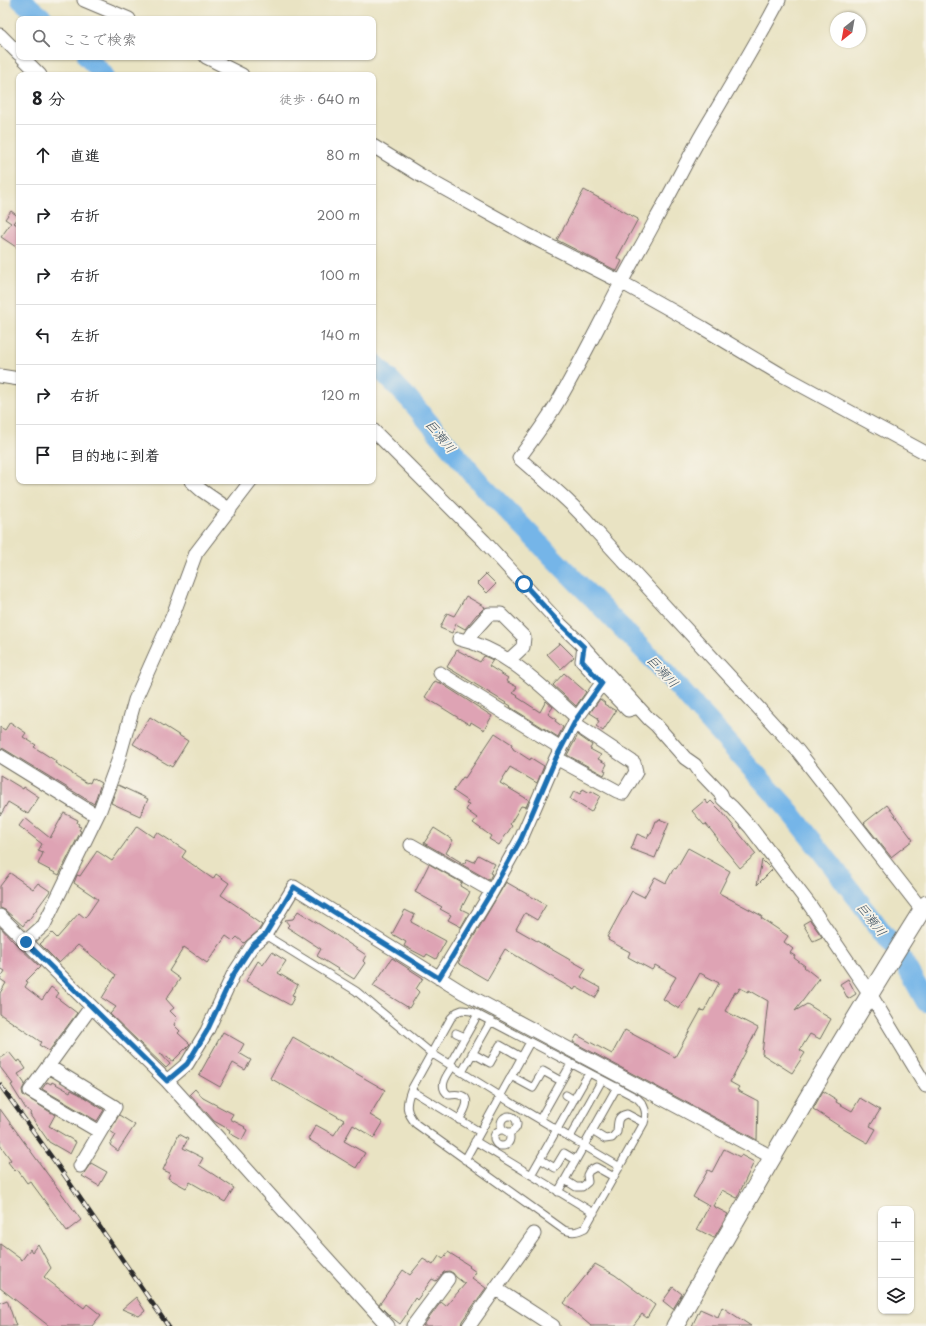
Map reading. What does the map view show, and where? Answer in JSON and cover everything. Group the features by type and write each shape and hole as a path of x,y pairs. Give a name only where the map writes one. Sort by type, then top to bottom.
{"street":[{"path":"84,0 122,16"},
{"path":"675,1326 772,1157 924,906 798,751 595,530 586,518 519,458 560,398 601,320 610,306 621,282 701,136 779,0"},
{"path":"0,35 16,51"},
{"path":"25,60 37,72"},
{"path":"212,60 236,72"},
{"path":"376,148 425,178 526,234 621,282 703,328 780,374 926,453"},
{"path":"0,376 16,379"},
{"path":"376,433 484,541 561,625 584,647 685,758 695,765 721,794 723,799 732,806 751,828 809,904 870,994 926,1086"},
{"path":"194,484 230,510"},
{"path":"26,942 44,925 97,816 118,760 135,700 173,615 196,554 249,484"},
{"path":"440,673 558,753 617,791 623,793 636,772 634,763 575,720 515,664 475,643 463,640 472,633 489,614 501,614 524,637 523,647 509,660"},
{"path":"584,647 582,661 628,710 638,707"},
{"path":"439,978 492,891 521,839 558,753 575,720 602,683"},
{"path":"0,756 97,816"},
{"path":"411,846 492,891"},
{"path":"167,1081 187,1064 207,1031 233,975 252,946 265,935 294,887 462,992 772,1157"},
{"path":"0,916 167,1081 388,1326"},
{"path":"91,1007 30,1091 100,1132"},
{"path":"48,1066 115,1107 80,1166"},
{"path":"469,1326 534,1234"},
{"path":"413,1326 448,1278"},
{"path":"496,1289 552,1326"}],"lane":[{"path":"265,935 356,991 432,1053 500,1096 620,1167"},
{"path":"462,1010 472,1010 642,1102 646,1113 644,1123 585,1228 577,1232 564,1230 416,1124 409,1115 407,1100 410,1090 432,1053 451,1018 462,1010"},
{"path":"459,1120 466,1107 466,1100 459,1094 452,1095 446,1092 442,1084 478,1014"},
{"path":"462,1072 491,1021"},
{"path":"456,1033 465,1038"},
{"path":"465,1160 530,1042"},
{"path":"472,1053 490,1063 500,1045 521,1057"},
{"path":"540,1119 571,1064"},
{"path":"511,1076 533,1088 543,1070 561,1081"},
{"path":"531,1175 589,1073"},
{"path":"570,1137 602,1080"},
{"path":"558,1192 617,1088"},
{"path":"410,1090 459,1120 481,1130 495,1134"},
{"path":"566,1095 574,1100"},
{"path":"513,1118 520,1107"},
{"path":"592,1132 605,1138 612,1138 617,1132 617,1124 620,1118 622,1115 627,1114 644,1123"},
{"path":"495,1134 500,1130 505,1131 510,1132 516,1128 517,1123 513,1118 507,1117 503,1120 501,1125 505,1131 509,1137 508,1142 503,1146 498,1145"},
{"path":"495,1134 495,1141 498,1145"},
{"path":"475,1141 594,1213"},
{"path":"494,1152 498,1145"},
{"path":"540,1159 555,1168 564,1153 576,1160"},
{"path":"565,1180 576,1187 582,1187 588,1182 587,1175 589,1170 596,1167 614,1177"}],"building":[{"path":"584,190 638,219 617,258 622,261 617,271 557,240"},
{"path":"11,211 16,215 16,221 14,223 16,224 16,247 1,237 11,223 5,219"},
{"path":"486,574 496,584 487,593 477,583"},
{"path":"466,596 485,607 477,614 465,629 456,624 452,633 440,628 447,613 454,616"},
{"path":"560,643 574,657 561,669 547,654"},
{"path":"457,650 480,662 484,656 493,660 489,666 508,678 506,681 517,687 513,693 540,712 546,701 553,707 548,714 556,719 555,721 563,727 558,737 447,667"},
{"path":"564,673 586,692 576,706 553,685"},
{"path":"435,681 439,682 492,716 484,730 471,722 470,725 425,697"},
{"path":"600,699 605,703 604,704 616,711 603,731 596,726 599,721 597,720 598,718 590,713"},
{"path":"150,717 188,741 172,767 133,744"},
{"path":"10,722 26,733 23,737 36,745 34,747 56,761 55,763 87,783 90,783 92,778 101,783 94,804 0,748 0,727 5,730"},
{"path":"495,733 512,744 511,746 513,749 530,760 531,758 544,766 537,783 510,767 500,783 529,800 526,807 521,806 510,824 512,826 499,845 489,839 491,836 473,823 477,818 466,810 469,805 466,804 468,801 453,791 463,777 465,778"},
{"path":"578,735 592,745 590,749 601,755 598,759 607,764 604,770 606,771 604,775 567,755"},
{"path":"0,775 23,789 24,787 39,797 28,814 8,802 0,816"},
{"path":"118,785 148,799 140,816 111,803"},
{"path":"583,789 600,796 591,812 570,799 574,791 580,794"},
{"path":"705,800 708,804 711,801 722,812 756,854 740,868 706,824 704,825 692,811"},
{"path":"887,805 913,840 891,857 864,823"},
{"path":"64,813 78,820 77,823 79,824 78,826 81,827 79,830 81,831 59,875 38,864 43,853 38,851 42,844 19,826 25,818 50,838"},
{"path":"659,819 669,823 655,858 631,849 637,834 647,838 649,834 651,834 656,821"},
{"path":"137,826 153,837 157,832 186,851 182,857 213,879 216,874 229,883 221,895 249,914 248,915 262,925 258,931 244,943 237,937 233,941 226,936 207,963 184,947 169,971 180,979 166,999 174,1008 170,1011 177,1018 174,1025 180,1031 178,1033 190,1044 173,1061 160,1053 170,1064 166,1068 110,1014 116,1007 102,998 116,975 78,945 59,963 40,944 52,933 57,938 79,913 85,918 98,899 74,883 77,875 80,876 97,851 112,861"},
{"path":"434,828 453,840 446,853 464,864 467,859 474,862 478,855 495,864 490,873 492,874 489,880 424,843"},
{"path":"688,848 730,871 719,893 762,916 761,918 788,936 784,942 793,949 790,953 819,979 795,1011 807,1004 831,1019 820,1039 810,1034 800,1050 805,1053 792,1073 762,1054 768,1001 749,990 748,992 740,988 737,993 735,992 725,1011 758,1028 730,1082 739,1087 737,1090 758,1101 757,1140 573,1042 577,1035 612,1054 625,1030 675,1057 701,1010 704,1011 719,983 700,973 679,1009 663,999 676,977 655,965 652,970 628,957 630,952 608,940 609,938 607,937 632,891 644,897 655,877 666,883 674,868 676,869"},
{"path":"762,860 772,870 757,885"},
{"path":"429,864 462,883 460,886 470,892 461,909 469,913 461,927 448,920 451,915 440,909 442,907 415,892"},
{"path":"10,873 33,889 38,883 50,891 23,926 5,910 0,908 0,886"},
{"path":"506,882 546,905 537,920 525,913 516,929 586,969 581,977 601,988 595,998 576,987 574,990 505,949 487,980 458,963"},
{"path":"405,910 415,915 411,922 446,941 436,959 427,954 425,957 404,946 406,942 392,934"},
{"path":"298,911 366,955 363,961 365,963 354,979 317,956 321,949 287,927 289,925 285,920 293,919"},
{"path":"810,920 822,937 813,941 803,924"},
{"path":"0,927 40,967 26,981 28,982 25,987 42,1000 51,987 59,993 56,997 77,1013 49,1051 39,1045 41,1042 0,1014 0,993 6,983 0,979 5,971 0,968"},
{"path":"272,952 286,961 278,973 298,985 292,995 295,996 290,1005 246,981 258,961 263,965"},
{"path":"392,958 423,978 416,989 419,992 409,1008 373,986"},
{"path":"848,979 856,994 848,999 840,984"},
{"path":"223,1032 244,1044 239,1053 251,1060 245,1070 233,1063 220,1087 199,1075"},
{"path":"293,1037 385,1090 370,1115 383,1123 374,1138 353,1125 344,1141 365,1153 356,1168 308,1139 316,1125 334,1135 344,1120 270,1078"},
{"path":"9,1052 17,1062 20,1060 26,1069 18,1074 25,1084 22,1090 23,1095 55,1115 49,1126 76,1142 70,1154 49,1142 30,1115 31,1116 31,1112 26,1109 11,1085 13,1084 0,1067 0,1058"},
{"path":"47,1082 51,1084 52,1082 70,1092 71,1090 104,1110 97,1121 42,1089"},
{"path":"195,1089 203,1098 233,1114 230,1119 245,1127 244,1128 247,1130 242,1140 229,1133 230,1130 214,1121 190,1094"},
{"path":"823,1091 837,1100 836,1102 852,1111 860,1098 880,1110 870,1126 876,1129 868,1143 813,1109"},
{"path":"0,1109 81,1220 67,1231 30,1181 27,1183 17,1169 15,1171 8,1162 11,1160 0,1145"},
{"path":"119,1115 135,1125 118,1151 110,1145 116,1135 110,1131"},
{"path":"179,1134 188,1139 183,1148 203,1158 199,1165 234,1188 225,1202 190,1182 186,1188 168,1178 170,1173 163,1170"},
{"path":"724,1149 740,1157 741,1155 754,1162 737,1198 722,1190 713,1206 728,1214 714,1238 697,1229 709,1206 693,1197 708,1170 712,1172"},
{"path":"91,1163 107,1172 99,1186 82,1176"},
{"path":"0,1244 22,1260 30,1249 32,1252 38,1244 51,1268 44,1277 84,1308 87,1304 101,1315 92,1326 49,1326 0,1288"},
{"path":"448,1252 470,1266 469,1267 476,1272 472,1278 486,1288 462,1321 461,1326 423,1326 441,1302 446,1306 465,1284 449,1271 444,1272 436,1281 432,1279 417,1300 415,1298 400,1324 379,1305 403,1270 410,1275 423,1259 433,1265 439,1256 443,1259"},
{"path":"595,1264 615,1275 655,1305 647,1318 642,1314 633,1326 591,1326 564,1303"},
{"path":"673,1287 682,1294 673,1309 663,1301"},
{"path":"136,1297 145,1311 139,1316 122,1309"},
{"path":"7,1300 16,1326 0,1326 0,1303"},
{"path":"722,1307 751,1326 692,1326 700,1309 718,1317"}],"waterway":[{"name":"巨瀬川","path":"21,0 40,16"},
{"name":"巨瀬川","path":"90,60 101,72"},
{"name":"巨瀬川","path":"376,365 409,399 482,485 660,667 786,807 899,954 926,1002"}],"railway":[{"path":"0,1085 58,1166 168,1326"}],"route":[{"path":"26,942 167,1081 187,1064 207,1031 233,975 252,946 265,935 294,887 439,978 492,891 521,839 556,758 577,718 602,683 582,661 584,647 561,625 524,584"}]}
